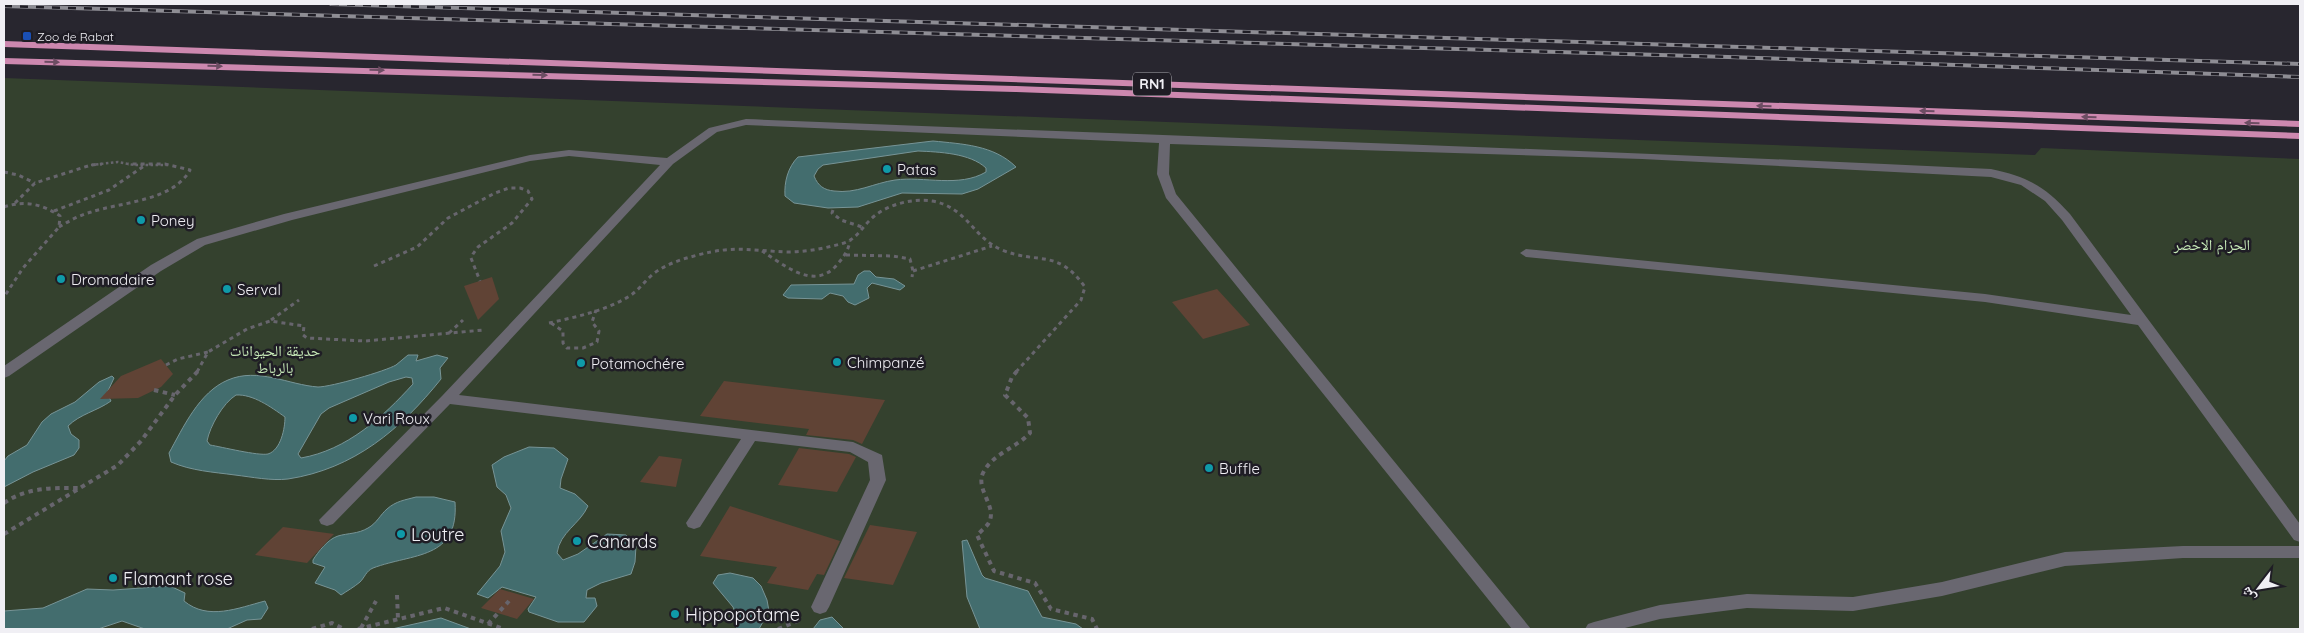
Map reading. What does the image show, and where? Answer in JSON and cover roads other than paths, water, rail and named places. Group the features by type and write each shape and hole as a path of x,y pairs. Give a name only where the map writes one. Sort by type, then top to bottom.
{"highway":[{"name":"RN1","path":"4,44 2300,124"},
{"name":"RN1","path":"4,60 1015,89 2300,136"}],"lane":[{"path":"327,520 447,399 669,162 713,130 732,124 752,121 1165,140 1652,157 1921,169 2012,177 2035,186 2048,196 2300,536"},
{"path":"1165,140 1161,169 1164,182 1175,202 1522,629"},
{"path":"4,373 181,252 222,235 474,171 551,155 569,153 669,162"},
{"path":"1526,253 1985,298 2142,321"},
{"path":"447,399 853,447 876,459 878,480 820,607"},
{"path":"694,523 752,435"},
{"path":"1594,629 1660,612 1747,601 1853,604 1942,589 2065,559 2183,552 2300,552"}],"railway":[{"path":"331,4 2300,64"},
{"path":"4,6 1728,57 2300,77"}],"place":[{"name":"Zoo de Rabat","path":"27,36"},
{"name":"Patas","path":"887,169"},
{"name":"Poney","path":"141,220"},
{"name":"Dromadaire","path":"61,279"},
{"name":"Serval","path":"227,289"},
{"name":"Chimpanzé","path":"837,362"},
{"name":"Potamochére","path":"581,363"},
{"name":"Vari Roux","path":"353,418"},
{"name":"Buffle","path":"1209,468"},
{"name":"Loutre","path":"401,534"},
{"name":"Canards","path":"577,541"},
{"name":"Flamant rose","path":"113,578"},
{"name":"Hippopotame","path":"675,614"}],"park label":[{"name":"الحزام الاخضر","path":"2212,244"},
{"name":"حديقة الحيوانات بالرباط","path":"275,358"}]}
